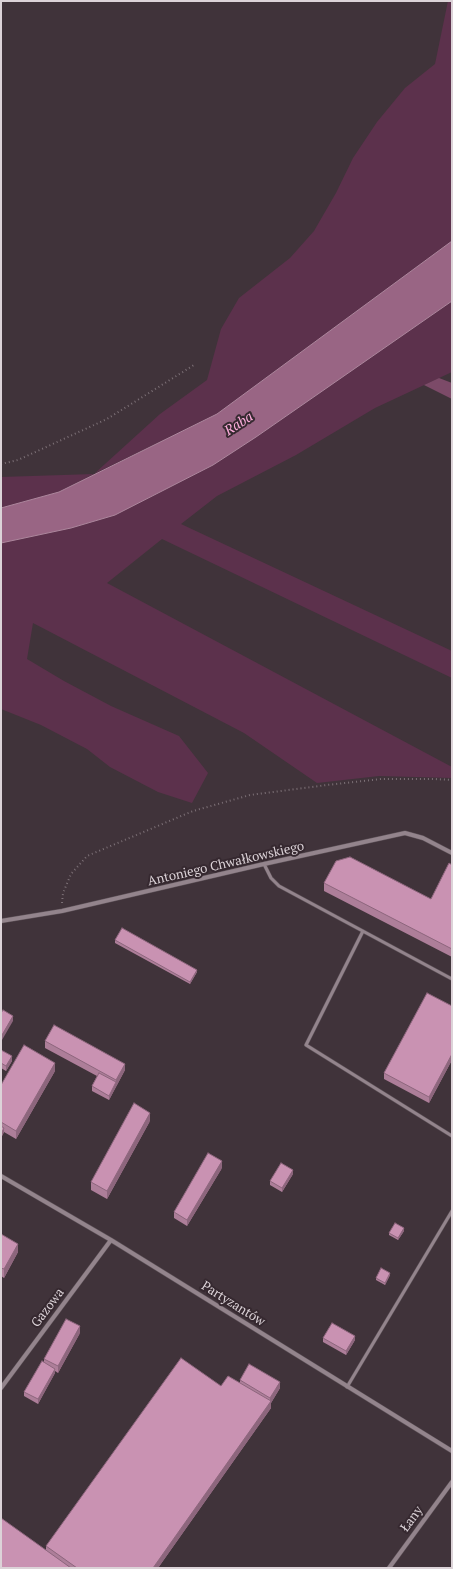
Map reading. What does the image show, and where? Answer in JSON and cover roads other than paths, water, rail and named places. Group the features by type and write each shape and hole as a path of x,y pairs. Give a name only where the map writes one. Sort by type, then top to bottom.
{"street":[{"name":"Antoniego Chwałkowskiego","path":"1,921 62,911 405,833 423,838 452,853"},
{"name":"Partyzantów","path":"1,1176 111,1240 452,1451"},
{"name":"Gazowa","path":"1,1388 111,1240"},
{"name":"Łany","path":"389,1568 452,1482"}],"lane":[{"path":"264,864 271,878 279,886 452,979"},
{"path":"363,931 306,1045 452,1136"},
{"path":"348,1387 452,1212"}],"water":[{"name":"Raba","path":"452,241 452,301 256,437 213,465 115,515 71,528 1,543 1,508 59,492 217,414"}]}
